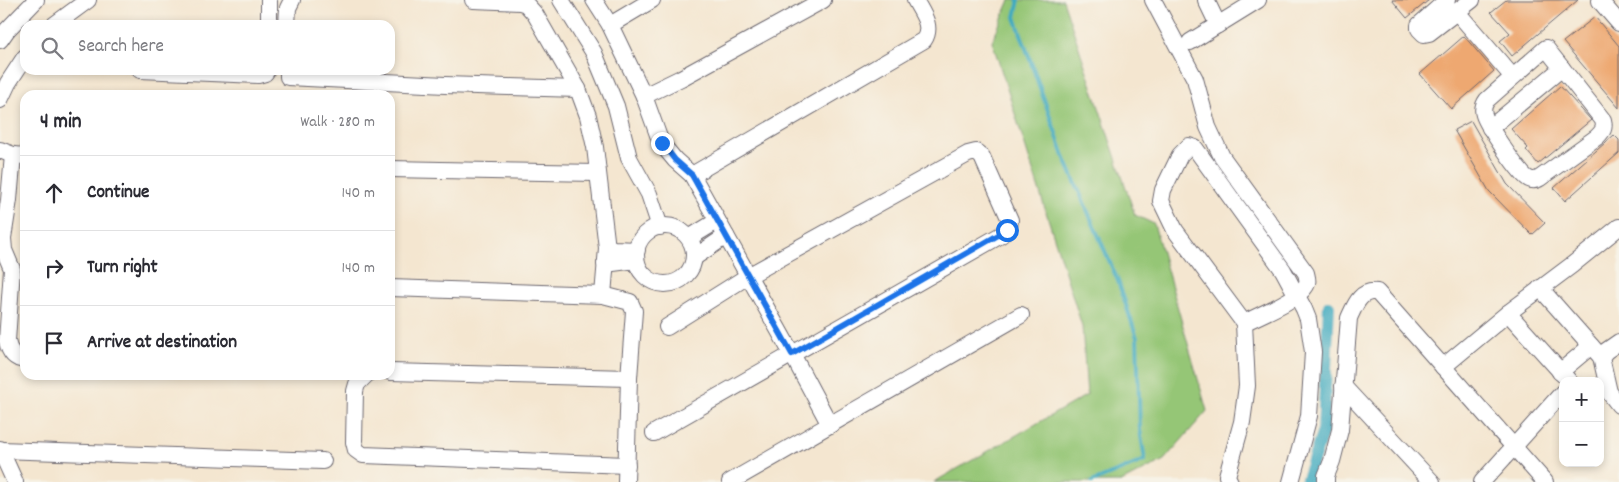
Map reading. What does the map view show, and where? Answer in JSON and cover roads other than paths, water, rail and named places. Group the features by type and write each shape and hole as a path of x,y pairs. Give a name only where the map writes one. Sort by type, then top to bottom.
{"street":[{"path":"0,40 36,0"},
{"path":"61,20 88,0"},
{"path":"472,0 520,2 526,4 535,14 578,89 588,116 595,147 607,248 603,295"},
{"path":"562,0 594,53 616,106 629,158 649,194 660,227"},
{"path":"594,0 610,24 644,96 662,143 675,160 692,175 830,425"},
{"path":"610,24 652,0"},
{"path":"644,96 681,78 823,0"},
{"path":"692,175 924,40 928,34 928,25 915,0"},
{"path":"1153,0 1195,79 1208,127 1222,157 1306,272 1308,280 1305,287 1296,296 1244,323"},
{"path":"1206,0 1218,25"},
{"path":"1190,42 1256,0"},
{"path":"1472,0 1452,6 1512,76"},
{"path":"1601,0 1618,21"},
{"path":"269,20 269,2 290,4 288,20"},
{"path":"1546,48 1603,120 1605,126 1603,131 1540,178 1533,180 1526,176 1490,128 1484,114 1485,103 1512,76 1546,48"},
{"path":"0,100 20,66"},
{"path":"1490,128 1562,68"},
{"path":"288,75 445,85 578,89"},
{"path":"1230,482 1227,476 1242,422 1247,386 1244,323 1175,230 1161,201 1163,190 1180,155 1189,146 1196,148 1283,270 1308,319 1313,352 1309,416 1291,482"},
{"path":"654,433 1007,230 1010,220 982,157 976,152 968,154 748,276 668,327"},
{"path":"13,154 2,223 4,250 18,269 7,341 8,348 14,356 20,358"},
{"path":"395,169 597,173"},
{"path":"689,238 717,220"},
{"path":"660,227 676,228 689,238 694,247 695,257 693,266 681,281 672,284 662,285 645,277 639,269 636,255 645,235 660,227"},
{"path":"1443,367 1540,288 1616,235"},
{"path":"695,257 726,236"},
{"path":"607,248 636,255"},
{"path":"605,264 636,255"},
{"path":"395,288 603,295 626,299 630,302 633,307 626,482"},
{"path":"1540,288 1596,352 1609,396"},
{"path":"1326,482 1326,476 1332,462 1340,430 1349,318 1356,303 1362,295 1369,291 1376,292 1545,482"},
{"path":"1508,313 1565,376 1596,352 1606,351 1619,342"},
{"path":"730,482 1021,315"},
{"path":"395,372 629,378"},
{"path":"361,380 357,384 355,391 354,442 356,450 363,455 627,464"},
{"path":"1343,386 1432,482"},
{"path":"1482,482 1559,396"},
{"path":"15,482 0,450 323,460"}],"waterway":[{"path":"1019,0 1015,17 1065,159 1118,281 1137,338 1140,430 1145,460 1092,482"},
{"path":"1306,482 1323,431 1329,306"}]}
